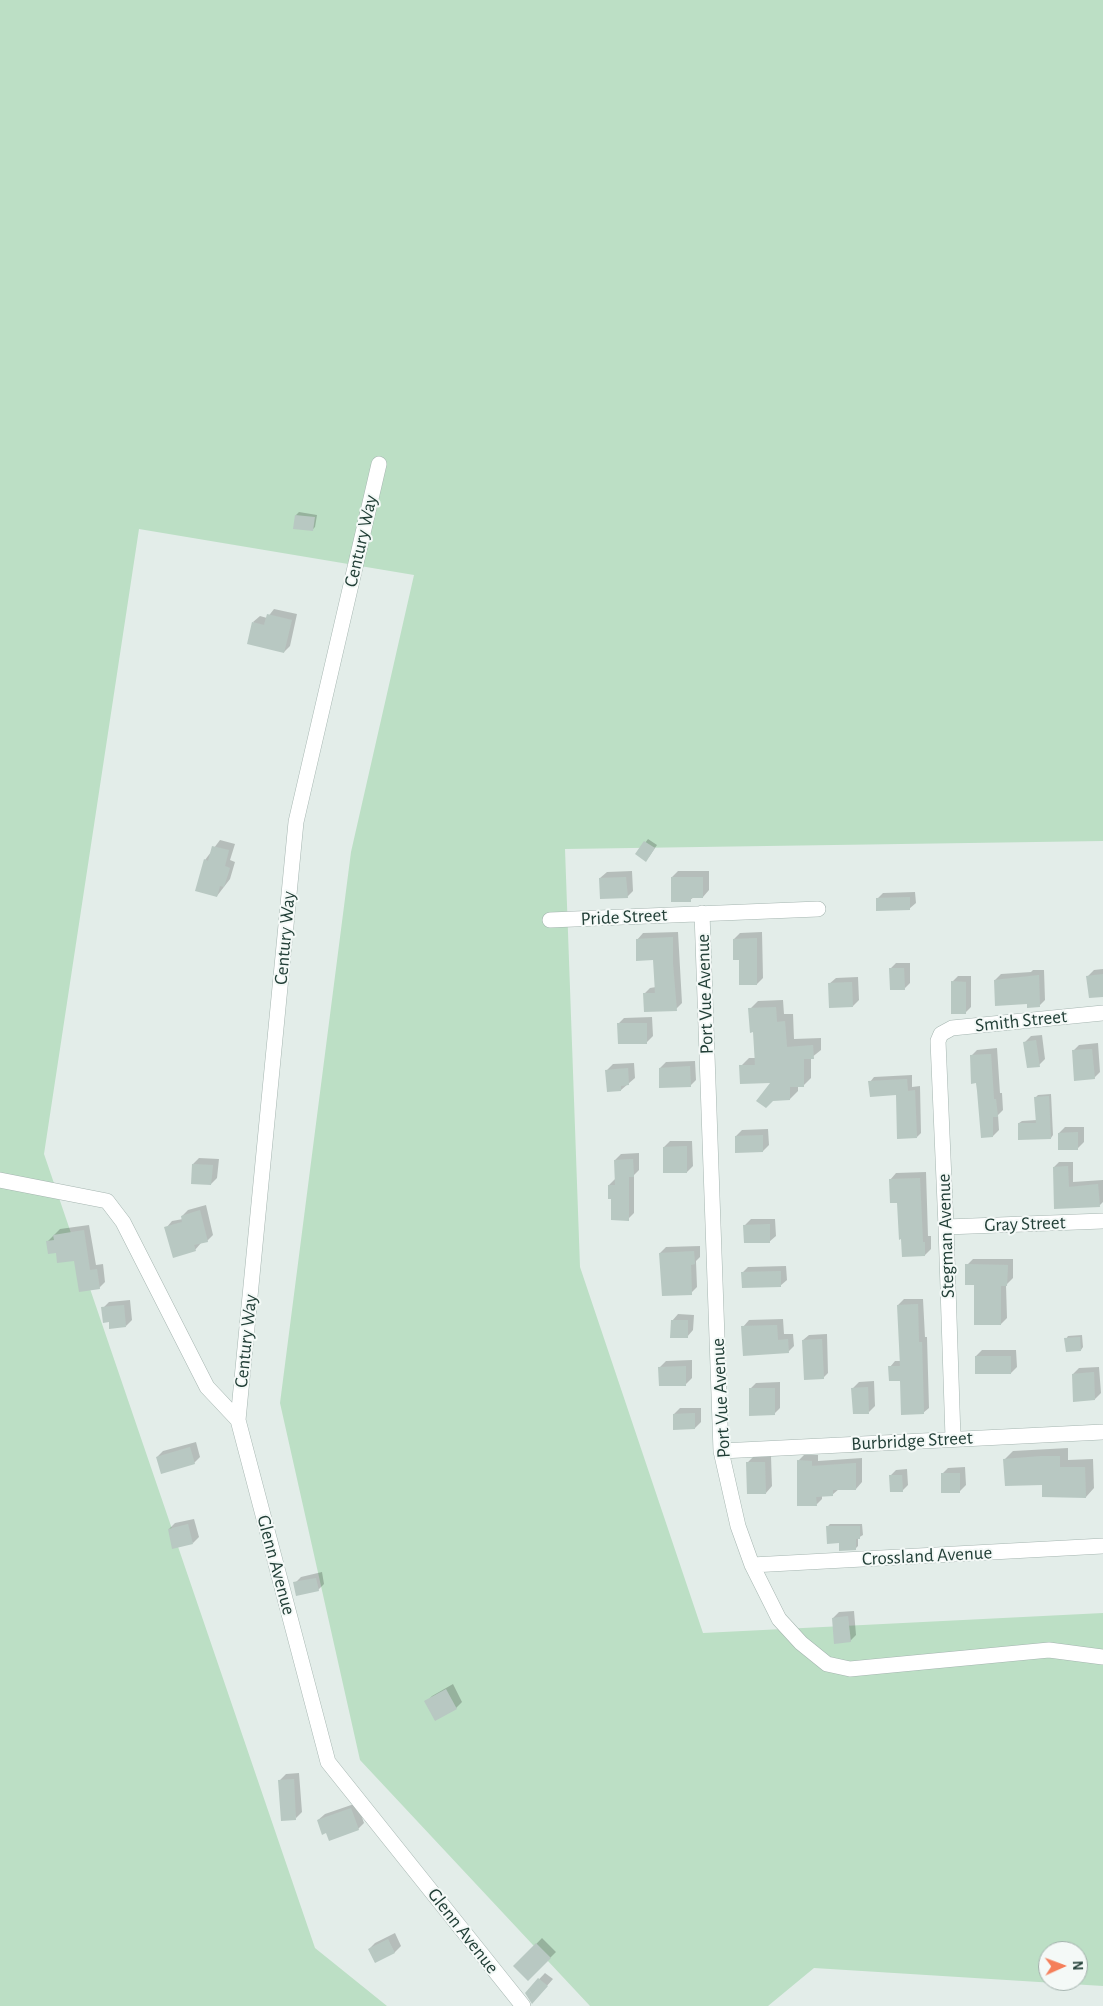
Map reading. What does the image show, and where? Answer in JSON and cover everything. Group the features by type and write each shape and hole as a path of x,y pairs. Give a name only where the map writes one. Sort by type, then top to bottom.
{"street":[{"name":"Century Way","path":"238,1420 296,822 379,464"},
{"name":"Pride Street","path":"550,920 818,909"},
{"name":"Port Vue Avenue","path":"702,913 721,1451 738,1526 752,1566 779,1620 801,1643 827,1664 850,1669 1049,1650 1103,1657"},
{"name":"Smith Street","path":"941,1034 952,1028 1103,1013"},
{"name":"Stegman Avenue","path":"941,1034 938,1040 953,1438"},
{"name":"Glenn Avenue","path":"0,1180 107,1201 123,1222 207,1387 238,1420 328,1762 522,2006"},
{"name":"Gray Street","path":"946,1227 1103,1221"},
{"name":"Burbridge Street","path":"721,1451 1103,1432"},
{"name":"Crossland Avenue","path":"752,1566 1103,1546"}],"green space":[{"path":"0,0 1103,0 1103,841 565,849 580,1267 703,1633 1103,1613 1103,1986 1088,1985 1088,1941 1038,1941 1038,1982 814,1968 768,2006 590,2006 360,1760 280,1403 351,852 414,575 139,529 44,1154 315,1948 387,2006 0,2006"}],"building":[{"path":"295,515 315,517 313,531 293,529"},
{"path":"267,614 292,620 284,653 247,644 252,622 264,625"},
{"path":"644,841 655,848 646,862 635,854"},
{"path":"212,846 229,850 225,866 230,868 224,887 220,886 217,897 195,891 204,859 208,861"},
{"path":"626,877 628,898 600,899 599,878"},
{"path":"671,877 703,877 703,898 691,898 691,902 671,902"},
{"path":"910,897 910,910 876,911 876,898"},
{"path":"673,937 677,1011 644,1012 643,993 655,993 653,960 636,961 636,939"},
{"path":"757,938 757,985 739,985 739,960 733,960 733,939"},
{"path":"889,968 904,968 905,990 890,990"},
{"path":"1103,974 1103,997 1089,998 1086,976"},
{"path":"1039,975 1040,1007 1027,1008 1027,1004 995,1006 994,980"},
{"path":"951,981 966,982 966,1014 951,1014"},
{"path":"852,982 853,1007 829,1008 828,983"},
{"path":"776,1007 777,1022 785,1021 787,1047 813,1045 814,1059 804,1059 804,1087 790,1087 790,1100 773,1101 766,1108 756,1101 770,1083 740,1084 739,1065 755,1065 753,1032 750,1033 748,1008"},
{"path":"617,1023 647,1023 647,1044 618,1044"},
{"path":"1036,1040 1040,1067 1027,1068 1023,1042"},
{"path":"1092,1049 1095,1079 1074,1081 1072,1050"},
{"path":"991,1054 994,1099 996,1099 998,1117 993,1117 993,1137 981,1138 976,1083 971,1084 970,1055"},
{"path":"690,1066 691,1087 659,1088 659,1068"},
{"path":"628,1068 629,1085 621,1086 621,1091 607,1092 605,1070"},
{"path":"907,1079 908,1091 915,1090 917,1138 897,1139 896,1095 870,1097 868,1081"},
{"path":"1049,1096 1051,1139 1018,1140 1018,1123 1036,1123 1034,1097"},
{"path":"1078,1132 1078,1150 1058,1150 1058,1133"},
{"path":"763,1135 763,1152 735,1153 735,1136"},
{"path":"687,1146 687,1173 663,1173 663,1147"},
{"path":"633,1159 634,1177 629,1177 629,1221 611,1220 611,1199 608,1199 608,1185 615,1185 614,1160"},
{"path":"192,1164 213,1165 211,1185 191,1184"},
{"path":"1068,1166 1069,1187 1098,1184 1100,1207 1054,1209 1053,1167"},
{"path":"920,1178 925,1256 902,1257 897,1203 890,1203 889,1179"},
{"path":"200,1210 208,1242 194,1245 196,1251 173,1258 164,1227 182,1222 181,1216"},
{"path":"770,1224 770,1243 744,1243 743,1225"},
{"path":"84,1230 90,1270 97,1269 100,1289 79,1292 74,1261 57,1263 56,1253 48,1254 46,1241 54,1240 53,1235"},
{"path":"694,1251 695,1264 691,1265 692,1295 662,1296 659,1253"},
{"path":"965,1264 1008,1265 1007,1286 1001,1286 1001,1325 974,1325 974,1285 965,1285"},
{"path":"781,1271 781,1287 742,1288 741,1272"},
{"path":"918,1304 919,1342 922,1342 924,1414 901,1415 900,1381 889,1381 888,1366 900,1366 897,1305"},
{"path":"124,1305 126,1327 109,1329 109,1322 103,1323 101,1307"},
{"path":"671,1320 688,1320 688,1338 670,1338"},
{"path":"777,1325 778,1340 788,1339 789,1353 743,1356 741,1326"},
{"path":"1080,1337 1081,1351 1066,1352 1064,1338"},
{"path":"822,1339 824,1379 804,1380 802,1340"},
{"path":"975,1356 1011,1356 1011,1374 975,1374"},
{"path":"686,1366 686,1386 659,1386 658,1367"},
{"path":"1094,1372 1095,1400 1073,1402 1072,1374"},
{"path":"868,1387 869,1414 853,1414 851,1388"},
{"path":"749,1388 775,1388 775,1415 749,1416"},
{"path":"695,1413 695,1429 673,1430 673,1414"},
{"path":"190,1447 195,1464 161,1474 156,1457"},
{"path":"1060,1456 1060,1467 1085,1467 1086,1498 1042,1497 1042,1485 1005,1486 1003,1459"},
{"path":"797,1460 812,1461 812,1466 856,1463 856,1490 833,1490 833,1496 816,1497 817,1506 797,1506"},
{"path":"746,1462 765,1462 766,1494 747,1494"},
{"path":"941,1473 960,1473 960,1493 941,1493"},
{"path":"889,1475 902,1475 903,1492 890,1492"},
{"path":"188,1524 193,1544 172,1549 168,1529"},
{"path":"826,1526 860,1526 860,1539 856,1539 856,1550 839,1551 839,1543 827,1544"},
{"path":"316,1578 319,1591 296,1596 293,1582"},
{"path":"848,1616 851,1642 834,1644 832,1618"},
{"path":"446,1689 457,1709 435,1721 424,1701"},
{"path":"294,1779 296,1820 281,1821 278,1780"},
{"path":"351,1808 359,1830 329,1841 326,1833 322,1835 317,1820"},
{"path":"388,1939 395,1953 375,1963 368,1949"},
{"path":"536,1943 551,1958 528,1981 513,1966"},
{"path":"538,1978 548,1986 532,2004 525,1993"}]}
